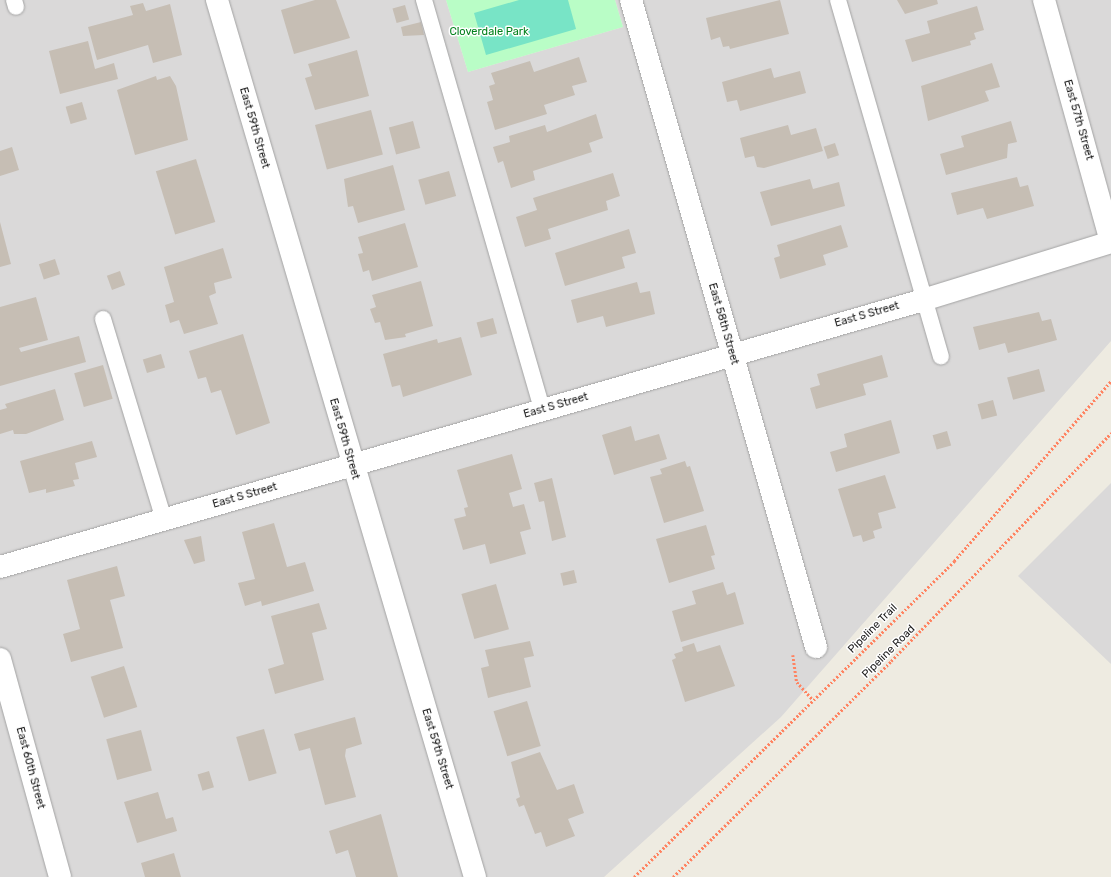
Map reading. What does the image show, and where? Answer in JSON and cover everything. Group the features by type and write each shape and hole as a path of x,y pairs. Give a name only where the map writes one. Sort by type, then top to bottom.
{"street":[{"name":"East 59th Street","path":"217,0 352,465 475,877"},
{"name":"East 58th Street","path":"631,0 816,647"},
{"name":"East 57th Street","path":"1044,0 1111,242"},
{"name":"East S Street","path":"0,567 542,410 731,353 923,300 1111,242"},
{"name":"East 60th Street","path":"0,659 60,877"}],"lane":[{"path":"424,0 542,410"},
{"path":"838,0 923,300 941,356"},
{"path":"103,318 164,520"}],"path":[{"name":"Pipeline Trail","path":"634,877 954,561 1111,381"},
{"name":"Pipeline Road","path":"673,877 892,661 1111,433"},
{"path":"813,700 797,682 791,656 816,647"}],"shaded area":[{"path":"0,0 446,0 468,72 623,27 615,0 1111,0 1111,341 781,717 604,877 0,877"},
{"path":"1111,483 1111,664 1018,576"}],"green space":[{"name":"Cloverdale Park","path":"446,0 615,0 623,27 468,72"},
{"path":"519,0 568,0 576,29 486,55 474,13"}],"building":[{"path":"315,0 336,0 350,38 294,54 281,10"},
{"path":"780,0 789,34 730,49 729,46 723,47 720,37 711,40 706,18"},
{"path":"897,0 937,0 938,4 905,14"},
{"path":"143,3 146,11 170,4 182,55 153,63 148,45 97,60 88,27 133,15 130,6"},
{"path":"405,5 409,19 397,23 393,9"},
{"path":"977,6 984,30 974,33 976,39 970,41 971,45 912,62 905,40 930,33 927,21"},
{"path":"421,22 424,35 403,36 401,27"},
{"path":"88,41 95,69 114,63 118,79 60,94 49,51"},
{"path":"357,50 369,96 315,110 305,78 312,76 308,64"},
{"path":"579,57 587,82 572,86 575,95 544,105 547,114 495,130 487,102 493,100 489,86 495,84 491,73 530,61 534,72"},
{"path":"992,63 1000,87 985,91 989,101 928,121 921,86"},
{"path":"771,68 774,78 800,71 806,93 740,111 737,100 727,102 722,82"},
{"path":"156,76 157,80 170,76 176,86 188,140 135,155 117,90"},
{"path":"82,102 87,119 71,124 66,107"},
{"path":"371,110 383,154 327,169 315,125"},
{"path":"596,114 603,138 589,143 592,152 533,171 535,180 511,188 503,161 498,163 493,147 510,142 509,136 545,125 547,132"},
{"path":"413,121 420,148 396,155 389,127"},
{"path":"1011,121 1017,142 1008,144 1007,158 946,175 940,154 964,147 961,136"},
{"path":"788,125 791,135 816,128 823,151 764,168 757,167 754,156 745,158 740,138"},
{"path":"835,143 839,155 828,159 824,147"},
{"path":"12,147 19,170 0,176 0,151"},
{"path":"196,159 215,222 175,234 156,171"},
{"path":"393,165 405,210 358,223 353,206 348,207 344,179"},
{"path":"449,171 456,196 425,205 418,180"},
{"path":"613,173 620,196 606,201 608,210 548,229 551,239 525,247 516,217 537,210 533,198"},
{"path":"1017,177 1020,187 1028,185 1034,206 987,219 983,208 957,215 951,193"},
{"path":"810,179 813,189 839,182 845,206 771,226 760,192"},
{"path":"0,222 11,264 0,267"},
{"path":"405,223 418,267 372,281 369,270 363,272 358,254 363,253 358,237"},
{"path":"841,225 848,247 823,255 826,265 780,279 774,258 780,256 777,245"},
{"path":"629,229 636,253 622,257 625,268 565,286 555,253"},
{"path":"223,248 232,278 214,283 216,293 209,296 218,324 184,334 179,320 170,323 165,305 174,302 164,267"},
{"path":"55,259 60,274 44,279 39,264"},
{"path":"120,271 125,285 112,290 107,276"},
{"path":"421,281 433,326 405,334 406,337 385,340 380,322 375,323 370,309 376,307 372,295"},
{"path":"637,282 640,293 650,291 655,314 606,327 603,316 577,323 571,300"},
{"path":"36,297 48,340 19,348 21,352 79,336 86,362 0,386 0,307"},
{"path":"1039,312 1042,321 1051,319 1057,340 1008,353 1005,343 979,350 973,327"},
{"path":"493,318 497,333 481,338 477,322"},
{"path":"243,334 270,423 236,435 221,390 211,393 206,377 198,379 189,351"},
{"path":"461,337 472,375 403,397 400,385 392,387 383,354 437,339 438,343"},
{"path":"161,354 165,367 147,373 143,360"},
{"path":"882,355 888,377 863,384 866,395 816,409 810,388 820,385 817,374"},
{"path":"103,365 113,399 84,407 74,373"},
{"path":"1039,369 1045,391 1013,400 1007,378"},
{"path":"55,389 64,420 26,434 14,434 13,430 0,434 0,410 7,408 5,404"},
{"path":"993,400 997,415 982,420 978,404"},
{"path":"891,420 900,453 836,472 830,452 847,447 844,434"},
{"path":"631,426 635,441 659,434 667,459 614,475 602,435"},
{"path":"947,431 951,445 937,450 933,435"},
{"path":"92,441 97,457 75,463 79,479 73,480 75,486 46,493 46,489 29,493 20,461"},
{"path":"512,454 522,489 509,493 513,507 524,504 531,529 520,532 526,554 490,564 485,544 463,550 454,519 466,516 464,508 468,507 457,470"},
{"path":"685,461 687,467 690,466 704,511 664,523 650,477 662,474 660,469"},
{"path":"885,475 896,508 878,513 882,528 873,531 875,538 863,542 861,535 853,537 838,489"},
{"path":"552,478 566,537 552,541 544,501 539,502 534,483"},
{"path":"274,523 287,567 305,562 314,591 262,606 261,601 245,606 238,583 255,579 242,532"},
{"path":"706,525 715,555 711,556 715,569 669,583 656,539"},
{"path":"201,536 205,561 194,564 184,540"},
{"path":"117,566 125,596 110,600 123,648 71,662 63,634 80,629 67,580"},
{"path":"574,570 577,583 563,586 560,573"},
{"path":"723,582 727,595 735,592 744,624 681,642 672,611 696,604 692,591"},
{"path":"496,584 509,629 474,639 461,594"},
{"path":"319,603 327,629 312,633 324,680 275,694 268,669 284,664 271,616"},
{"path":"530,641 534,656 524,658 531,687 488,698 481,668 489,666 485,650"},
{"path":"694,643 697,652 720,645 735,686 685,702 672,660 676,658 674,654 683,651 682,647"},
{"path":"124,666 137,707 104,718 91,677"},
{"path":"527,701 541,746 507,756 494,711"},
{"path":"355,717 362,744 346,749 345,756 356,797 325,805 310,748 299,751 294,734"},
{"path":"264,729 277,773 249,781 236,737"},
{"path":"141,730 152,771 117,780 106,739"},
{"path":"540,752 557,790 574,784 584,813 568,819 575,836 546,847 541,832 535,834 524,805 519,807 516,799 520,797 511,762"},
{"path":"209,771 214,787 202,791 198,775"},
{"path":"158,792 166,819 173,817 177,831 137,843 124,802"},
{"path":"381,814 398,877 356,877 348,850 336,854 329,831"},
{"path":"174,853 181,877 145,877 141,863"}]}
